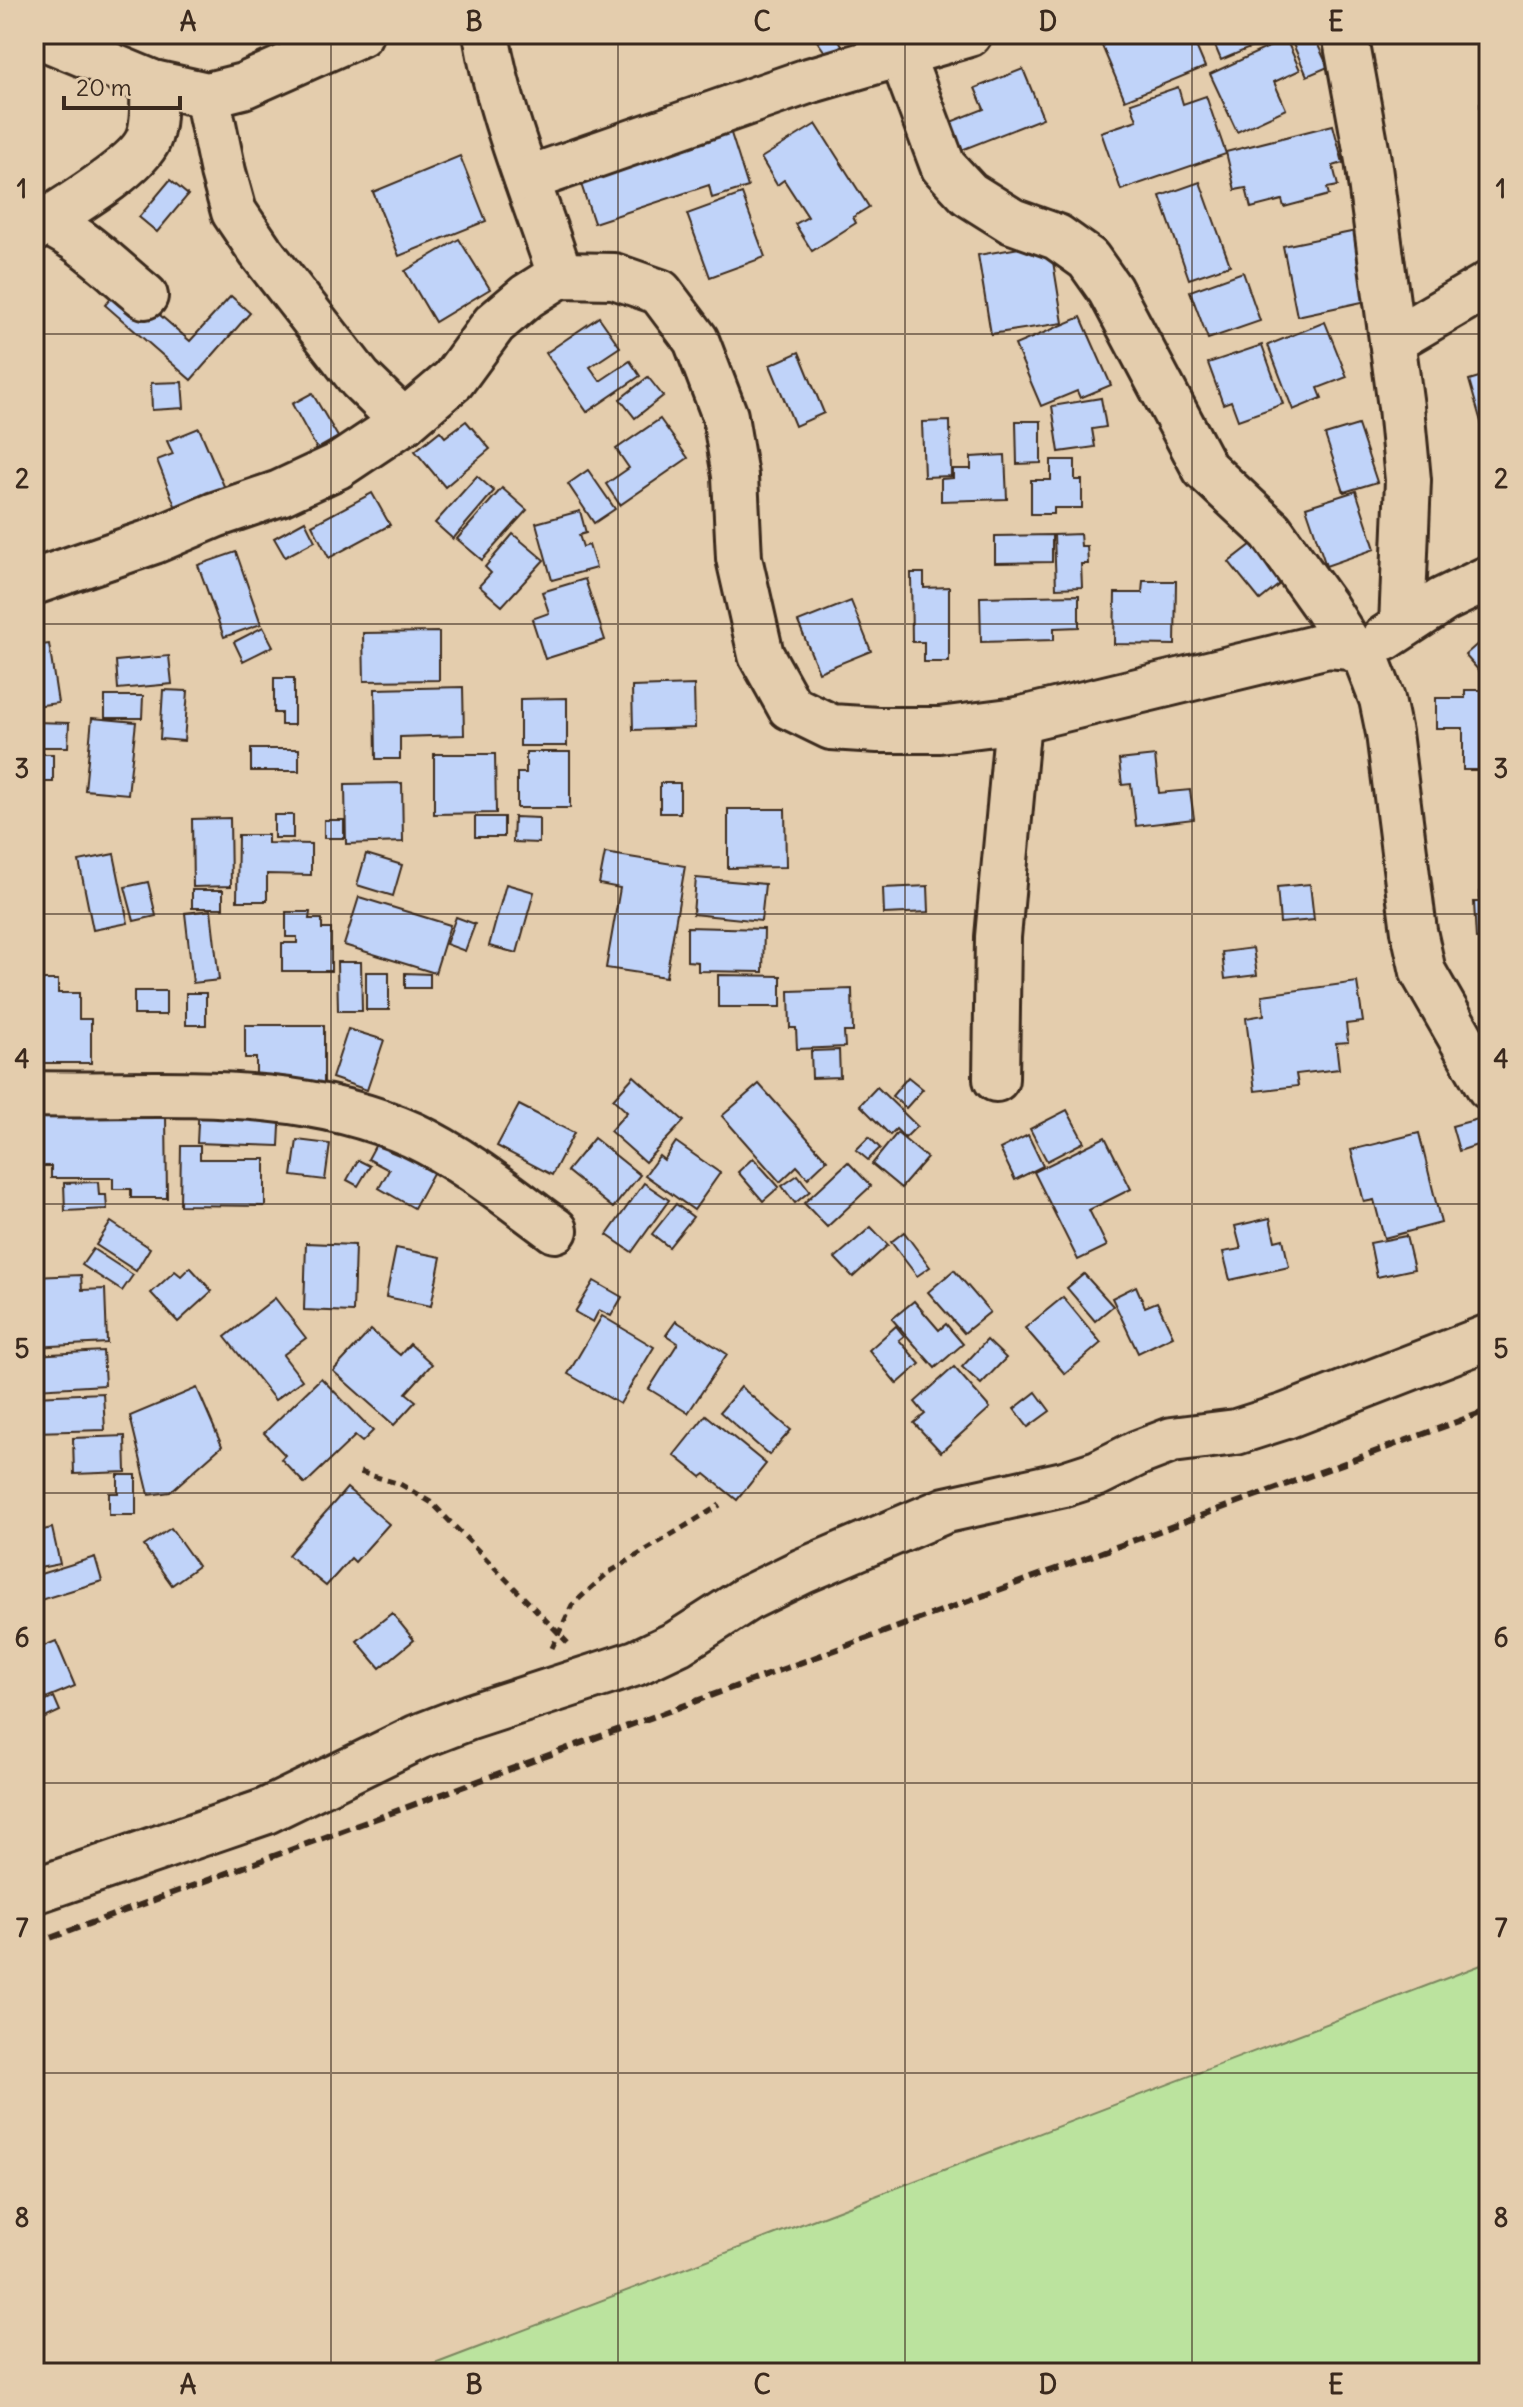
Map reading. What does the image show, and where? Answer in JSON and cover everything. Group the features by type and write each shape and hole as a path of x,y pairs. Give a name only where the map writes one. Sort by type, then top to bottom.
{"street":[{"path":"35,34 153,83 207,95 243,86 360,34"},
{"path":"486,34 492,68 560,275"},
{"path":"527,179 805,82 899,44 969,34"},
{"path":"1345,34 1368,160 1408,480 1402,626"},
{"path":"899,44 943,166 969,194 1012,221 1057,237 1088,259 1110,290 1205,469 1271,531 1358,651 1382,699 1389,733 1414,931 1423,972 1489,1087"},
{"path":"38,223 114,175 148,142 153,83"},
{"path":"207,95 234,212 261,252 360,379 404,422"},
{"path":"38,223 76,241 145,296"},
{"path":"34,582 280,493 338,466 404,422 453,380 494,324 527,296 560,275 614,276 660,292 696,340 725,416 735,476 739,558 761,655 790,707 831,727 939,730 1018,720 1328,645 1358,651 1443,600 1489,578"},
{"path":"1392,341 1489,284"},
{"path":"996,1079 998,937 1018,720"},
{"path":"34,1094 248,1095 297,1101 363,1115 415,1136 482,1176 555,1230"},
{"path":"34,1891 264,1812 418,1737 597,1677 678,1643 748,1598 803,1571 946,1510 1064,1484 1098,1473 1172,1440 1236,1432 1286,1416 1489,1337"}],"path":[{"path":"360,1472 400,1484 432,1503 558,1631 597,1677"},
{"path":"530,1697 572,1605 608,1573 720,1505"}],"green space":[{"path":"1489,1962 1489,2373 411,2373"}],"building":[{"path":"812,34 835,34 842,45 827,55"},
{"path":"1097,34 1191,34 1205,67 1125,100"},
{"path":"1210,34 1280,34 1281,35 1221,60"},
{"path":"1313,34 1328,67 1307,76 1292,42"},
{"path":"1286,39 1300,70 1274,82 1286,109 1237,132 1210,74"},
{"path":"1023,69 1043,118 959,151 948,123 984,109 975,88"},
{"path":"1178,87 1183,104 1206,96 1226,154 1121,190 1101,132 1137,120 1131,103"},
{"path":"1480,103 1489,103 1489,171 1481,171"},
{"path":"816,124 869,207 853,217 856,223 812,251 795,224 808,217 784,180 777,185 761,158"},
{"path":"1333,125 1343,163 1333,166 1338,186 1327,188 1329,195 1284,207 1282,200 1251,208 1246,188 1235,190 1226,152"},
{"path":"729,127 748,187 712,198 709,185 594,223 578,175"},
{"path":"460,156 486,221 399,256 373,192"},
{"path":"170,180 188,195 157,232 139,217"},
{"path":"1200,182 1230,265 1189,279 1160,196"},
{"path":"742,194 765,257 710,277 687,214"},
{"path":"1361,230 1376,299 1297,316 1283,246"},
{"path":"459,239 490,289 435,322 405,271"},
{"path":"1050,243 1063,323 991,334 978,255"},
{"path":"1243,272 1260,321 1208,339 1190,291"},
{"path":"131,290 190,341 231,296 250,313 191,380 105,305 114,294"},
{"path":"599,317 620,347 590,367 600,381 630,361 640,376 587,412 546,353"},
{"path":"1081,317 1111,385 1080,398 1077,391 1041,406 1015,345"},
{"path":"1325,322 1347,377 1318,388 1322,398 1293,410 1268,345"},
{"path":"1262,345 1283,404 1238,420 1231,401 1223,404 1208,363"},
{"path":"799,352 824,413 795,426 770,365"},
{"path":"1489,374 1489,427 1483,429 1469,380"},
{"path":"648,377 663,396 635,418 620,399"},
{"path":"182,382 184,408 152,410 151,383"},
{"path":"312,393 338,437 317,449 292,404"},
{"path":"1101,398 1106,427 1092,429 1095,447 1059,452 1052,406"},
{"path":"34,409 38,409 39,461 34,461"},
{"path":"660,419 688,458 620,505 606,484 629,468 616,449"},
{"path":"466,421 490,449 445,487 415,451 440,431 445,437"},
{"path":"950,421 951,476 924,477 922,422"},
{"path":"1016,421 1041,421 1041,463 1017,464"},
{"path":"1358,425 1377,482 1344,492 1325,435"},
{"path":"199,428 227,493 178,513 157,460 173,454 167,441"},
{"path":"1005,455 1007,499 941,501 941,479 953,478 953,469 971,469 971,457"},
{"path":"1051,460 1075,460 1075,480 1082,480 1082,508 1054,508 1054,514 1031,514 1031,480 1051,480"},
{"path":"588,470 615,509 594,523 568,484"},
{"path":"477,476 494,491 453,539 435,523"},
{"path":"502,488 527,510 482,560 457,539"},
{"path":"1356,491 1375,549 1326,566 1306,507"},
{"path":"372,493 390,525 329,558 312,525"},
{"path":"580,511 586,533 579,535 583,547 589,545 596,568 552,580 536,523"},
{"path":"305,521 315,541 285,557 274,538"},
{"path":"513,534 544,560 502,606 479,586 491,573 485,567"},
{"path":"1080,534 1081,546 1087,546 1088,564 1081,564 1082,587 1056,588 1054,535"},
{"path":"1052,535 1052,562 995,563 995,536"},
{"path":"1256,541 1286,579 1260,600 1229,562"},
{"path":"236,552 261,624 224,637 198,565"},
{"path":"911,573 924,573 924,588 949,587 949,662 924,662 924,642 912,642"},
{"path":"585,579 605,640 545,659 532,619 549,613 542,592"},
{"path":"1143,581 1176,581 1175,645 1114,644 1115,593 1142,593"},
{"path":"1079,595 1079,627 1054,628 1054,640 981,642 980,597"},
{"path":"851,601 871,651 819,672 798,622"},
{"path":"263,627 273,646 243,661 234,642"},
{"path":"439,632 439,680 364,681 363,633"},
{"path":"1489,634 1489,680 1488,681 1465,655"},
{"path":"49,644 58,703 34,706 34,646"},
{"path":"169,656 172,684 118,689 116,661"},
{"path":"274,678 294,678 294,725 281,725 281,713 274,713"},
{"path":"694,685 695,728 633,730 632,687"},
{"path":"463,687 464,735 400,737 400,759 376,759 375,689"},
{"path":"163,690 188,691 184,741 160,739"},
{"path":"1465,690 1489,690 1489,770 1463,770 1463,728 1436,728 1436,698 1465,698"},
{"path":"105,696 143,696 142,718 105,718"},
{"path":"567,698 567,746 520,746 520,699"},
{"path":"92,718 136,722 128,794 85,790"},
{"path":"34,722 69,723 68,747 34,747"},
{"path":"251,749 299,749 299,771 251,771"},
{"path":"526,752 570,752 570,808 517,808 517,773 526,773"},
{"path":"34,754 53,754 53,782 34,782"},
{"path":"434,754 495,754 496,813 434,814"},
{"path":"1155,756 1159,793 1190,790 1194,819 1136,826 1131,784 1122,785 1119,760"},
{"path":"402,783 403,842 346,844 345,784"},
{"path":"660,783 680,783 680,813 660,813"},
{"path":"728,809 785,809 786,867 728,868"},
{"path":"274,815 293,815 293,838 274,838"},
{"path":"475,817 504,817 504,837 475,837"},
{"path":"514,817 539,818 539,843 513,842"},
{"path":"230,818 231,886 193,887 192,819"},
{"path":"324,820 344,820 344,838 324,838"},
{"path":"238,835 268,835 268,843 311,844 311,875 267,874 267,901 237,901"},
{"path":"605,853 685,866 666,977 606,968 620,888 599,884"},
{"path":"114,854 128,923 93,930 79,861"},
{"path":"366,854 402,865 393,896 357,885"},
{"path":"1480,872 1489,872 1489,938 1476,939 1474,902 1480,902"},
{"path":"696,878 765,884 761,921 693,914"},
{"path":"148,882 156,916 134,921 125,887"},
{"path":"506,884 534,892 517,953 489,946"},
{"path":"1310,884 1314,920 1280,923 1277,887"},
{"path":"928,886 929,912 884,914 883,888"},
{"path":"192,890 223,890 223,908 192,908"},
{"path":"359,897 450,925 435,973 344,945"},
{"path":"211,910 219,980 193,983 185,913"},
{"path":"286,912 310,912 309,919 322,919 322,929 331,929 331,971 282,971 282,943 297,943 297,937 286,937"},
{"path":"456,917 475,924 465,951 446,944"},
{"path":"687,927 764,929 763,972 698,971 698,962 687,961"},
{"path":"1253,948 1257,975 1225,979 1222,952"},
{"path":"337,962 361,962 362,1011 338,1011"},
{"path":"366,972 389,972 389,1010 366,1010"},
{"path":"405,973 430,974 430,988 405,988"},
{"path":"718,975 781,976 781,1007 718,1007"},
{"path":"34,980 58,980 58,993 79,993 79,1019 91,1019 91,1063 34,1063"},
{"path":"1357,982 1363,1022 1346,1024 1348,1042 1336,1043 1339,1069 1296,1074 1298,1086 1255,1091 1246,1018 1264,1015 1262,995"},
{"path":"852,989 853,1032 844,1032 845,1047 797,1049 796,1028 790,1028 789,991"},
{"path":"134,991 166,991 166,1015 134,1015"},
{"path":"186,993 206,993 206,1025 186,1025"},
{"path":"245,1025 324,1025 324,1087 256,1080 256,1058 245,1058"},
{"path":"348,1029 384,1040 367,1090 332,1078"},
{"path":"839,1050 840,1077 812,1078 811,1051"},
{"path":"634,1076 684,1121 645,1162 610,1131 627,1112 613,1099"},
{"path":"908,1077 923,1089 906,1108 892,1096"},
{"path":"759,1084 827,1160 808,1178 797,1166 780,1182 722,1116"},
{"path":"877,1087 917,1126 905,1138 896,1129 890,1135 860,1105"},
{"path":"199,1103 281,1106 279,1146 197,1143"},
{"path":"519,1105 574,1133 552,1175 497,1146"},
{"path":"1067,1110 1084,1142 1047,1161 1030,1129"},
{"path":"40,1114 166,1114 167,1198 131,1198 131,1189 113,1189 113,1178 51,1178 51,1166 40,1166"},
{"path":"1489,1116 1489,1177 1480,1144 1459,1151 1452,1126"},
{"path":"382,1133 438,1164 414,1208 379,1188 389,1170 368,1159"},
{"path":"897,1133 927,1158 901,1188 872,1164"},
{"path":"1419,1133 1441,1223 1384,1238 1374,1200 1364,1202 1351,1150"},
{"path":"1028,1135 1043,1166 1015,1180 1000,1149"},
{"path":"869,1137 880,1148 868,1160 856,1150"},
{"path":"1105,1137 1131,1189 1089,1210 1107,1246 1078,1260 1034,1172"},
{"path":"594,1138 640,1175 613,1208 567,1171"},
{"path":"297,1140 330,1144 325,1180 292,1176"},
{"path":"676,1142 720,1173 694,1210 645,1175 659,1156 664,1160"},
{"path":"181,1146 200,1146 200,1159 265,1159 265,1206 180,1205"},
{"path":"753,1158 779,1187 763,1201 738,1172"},
{"path":"358,1160 370,1166 358,1186 347,1180"},
{"path":"848,1162 871,1186 827,1227 804,1203"},
{"path":"798,1175 810,1191 795,1203 782,1186"},
{"path":"98,1182 99,1195 106,1195 107,1209 65,1211 64,1183"},
{"path":"644,1183 669,1200 632,1252 607,1235"},
{"path":"676,1204 693,1217 669,1247 652,1234"},
{"path":"1270,1218 1275,1241 1283,1239 1289,1267 1230,1280 1223,1252 1241,1249 1235,1226"},
{"path":"111,1222 150,1248 136,1271 96,1245"},
{"path":"871,1227 888,1245 853,1277 835,1258"},
{"path":"904,1232 930,1267 917,1276 891,1242"},
{"path":"1406,1236 1414,1269 1377,1277 1370,1243"},
{"path":"306,1243 355,1245 353,1312 304,1310"},
{"path":"396,1248 441,1257 431,1306 386,1297"},
{"path":"93,1249 133,1275 122,1291 82,1265"},
{"path":"190,1267 212,1291 178,1322 151,1293 175,1271 181,1276"},
{"path":"954,1270 990,1312 964,1333 928,1292"},
{"path":"1084,1274 1113,1306 1095,1321 1067,1288"},
{"path":"81,1275 82,1290 105,1289 107,1343 34,1347 34,1277"},
{"path":"594,1281 622,1297 611,1316 599,1310 593,1322 575,1312"},
{"path":"1136,1286 1145,1307 1157,1302 1173,1336 1138,1353 1112,1298"},
{"path":"1063,1297 1101,1343 1065,1374 1025,1328"},
{"path":"275,1298 306,1338 283,1355 302,1380 275,1400 225,1337"},
{"path":"914,1301 939,1330 946,1324 963,1344 935,1368 892,1319"},
{"path":"602,1316 654,1347 620,1404 568,1374"},
{"path":"676,1321 727,1354 688,1413 649,1389 678,1343 666,1335"},
{"path":"896,1326 904,1336 899,1340 920,1364 897,1384 869,1350"},
{"path":"371,1330 400,1355 410,1344 432,1364 406,1393 416,1401 394,1425 333,1371"},
{"path":"987,1340 1006,1358 981,1384 962,1367"},
{"path":"103,1351 105,1385 35,1389 34,1355"},
{"path":"954,1367 990,1408 941,1452 914,1423 925,1414 915,1402"},
{"path":"321,1378 373,1431 362,1442 355,1436 305,1484 281,1459 285,1455 264,1433"},
{"path":"741,1387 791,1430 769,1455 720,1412"},
{"path":"197,1388 222,1446 170,1492 149,1495 130,1416"},
{"path":"1036,1392 1050,1411 1028,1427 1014,1409"},
{"path":"103,1393 105,1430 34,1432 34,1396"},
{"path":"706,1415 766,1464 737,1500 705,1474 701,1477 674,1455"},
{"path":"125,1436 126,1472 74,1474 73,1438"},
{"path":"118,1475 136,1475 136,1515 109,1515 109,1493 118,1493"},
{"path":"347,1488 389,1524 355,1562 351,1558 326,1586 288,1555"},
{"path":"52,1528 60,1564 34,1569 34,1532"},
{"path":"171,1528 198,1566 172,1585 144,1546"},
{"path":"95,1557 102,1581 34,1602 34,1576"},
{"path":"392,1613 414,1640 380,1668 357,1641"},
{"path":"56,1641 75,1686 34,1703 34,1650"},
{"path":"54,1697 60,1711 43,1719 36,1706"}],"railway":[{"path":"34,1944 1489,1410"}]}
